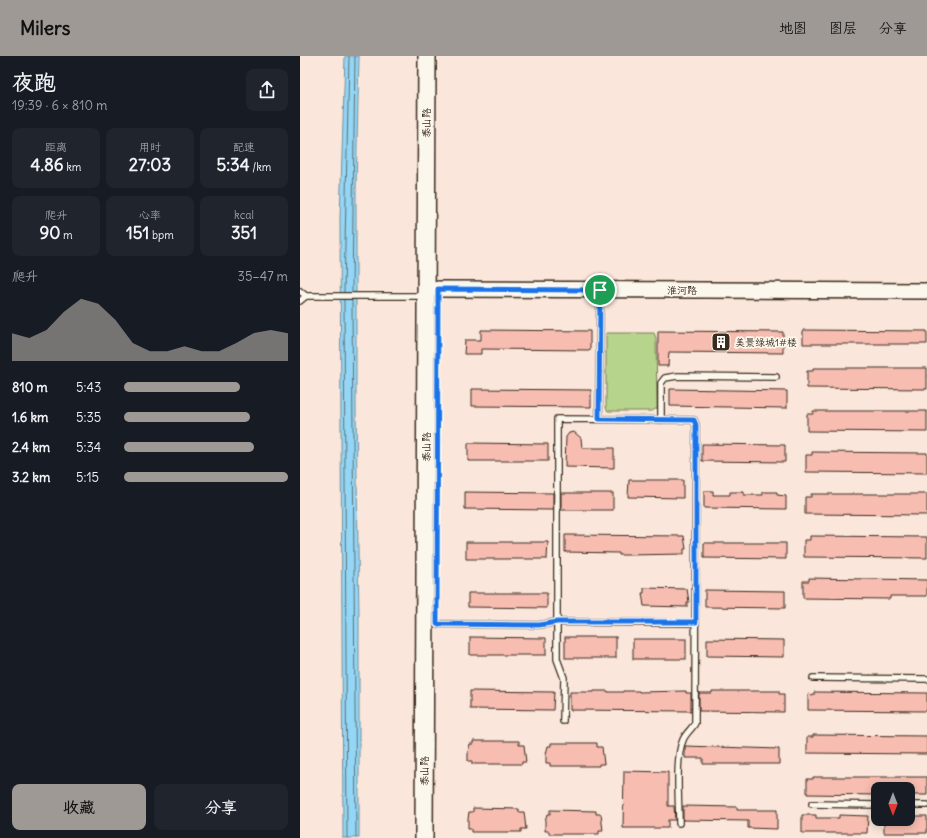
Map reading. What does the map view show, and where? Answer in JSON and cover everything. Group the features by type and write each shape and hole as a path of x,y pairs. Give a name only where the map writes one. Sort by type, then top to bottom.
{"main road":[{"name":"泰山路","path":"427,56 437,624 436,838"},
{"name":"泰山路","path":"424,838 432,292 438,56"}],"street":[{"name":"淮河路","path":"432,292 600,290 927,291"}],"lane":[{"path":"599,419 600,290"},
{"path":"300,291 306,296"},
{"path":"300,301 306,296 432,292"},
{"path":"661,420 661,383 665,378 677,376 776,377"},
{"path":"563,722 564,678 557,659 558,419 694,420 696,425 696,723 683,739 679,752 679,823"},
{"path":"437,624 539,625 557,622 696,622"},
{"path":"813,678 927,679"},
{"path":"812,804 871,805"},
{"path":"915,805 927,805"}],"green space":[{"path":"606,333 654,333 656,338 657,408 652,411 608,411 606,408"}],"water":[{"path":"345,56 359,56 356,190 356,408 359,618 359,838 343,838 340,219"}],"building":[{"path":"481,330 590,331 590,350 481,349 481,354 464,354 465,340 481,340"},
{"path":"803,330 927,331 927,344 803,344"},
{"name":"美景绿城1#楼","path":"658,331 783,332 783,353 669,352 668,366 658,366"},
{"path":"813,368 927,368 927,389 807,388 807,371 813,371"},
{"path":"472,389 591,390 591,407 472,406"},
{"path":"670,389 787,391 787,408 670,406"},
{"path":"813,411 927,411 927,432 807,431 807,414 813,414"},
{"path":"574,432 581,438 582,448 614,448 614,468 565,467 566,437 569,433"},
{"path":"468,443 548,444 548,461 468,461"},
{"path":"702,444 785,445 785,462 702,461"},
{"path":"812,452 927,453 927,473 806,472 806,455 812,455"},
{"path":"629,480 683,480 683,498 628,497"},
{"path":"704,491 713,491 713,495 730,495 730,492 744,492 744,495 763,495 763,492 777,492 777,495 786,496 786,509 704,508"},
{"path":"465,492 553,493 553,510 465,509"},
{"path":"561,493 613,493 613,510 561,510"},
{"path":"811,494 927,494 927,515 805,514 805,497 811,497"},
{"path":"565,535 684,536 686,549 684,549 684,554 619,555 619,553 565,552"},
{"path":"810,536 927,537 927,558 804,557 804,540 810,540"},
{"path":"466,542 548,542 547,559 466,559"},
{"path":"704,543 786,543 786,559 704,558"},
{"path":"809,578 927,580 927,596 890,596 890,599 803,598 803,581 809,581"},
{"path":"644,588 687,589 689,602 687,602 687,607 644,606 642,593 644,593"},
{"path":"705,590 785,591 785,608 705,607"},
{"path":"468,593 547,593 547,608 468,607"},
{"path":"470,637 546,638 546,655 470,655"},
{"path":"565,637 616,637 616,658 565,658"},
{"path":"633,639 686,639 686,659 633,659"},
{"path":"707,639 784,640 784,657 707,656"},
{"path":"470,691 554,692 553,710 470,709"},
{"path":"686,691 686,693 691,693 691,711 570,710 570,692"},
{"path":"712,691 779,691 779,694 784,694 784,712 699,711 699,693 712,693"},
{"path":"814,692 927,693 927,711 808,710 808,694 814,695"},
{"path":"813,735 927,736 927,754 807,753 807,737 813,737"},
{"path":"473,741 519,741 519,745 524,745 526,762 522,762 522,764 472,764 472,761 468,761 468,752 470,744 473,744"},
{"path":"551,743 597,743 597,747 602,747 604,764 599,764 599,766 550,766 550,763 546,763 546,754 548,746 551,746"},
{"path":"685,746 779,749 779,764 703,764 703,758 685,758"},
{"path":"624,771 668,772 668,806 674,806 675,820 668,820 668,828 623,828"},
{"path":"813,777 927,777 927,795 915,795 915,782 871,782 871,795 807,794 807,779 813,779"},
{"path":"683,806 737,807 737,810 777,810 777,829 748,828 748,821 683,820"},
{"path":"473,808 519,809 519,812 524,812 526,829 521,829 521,832 471,832 471,829 468,829 468,819 469,812 473,812"},
{"path":"550,810 596,811 596,814 601,814 603,831 599,831 599,834 549,834 549,831 545,831 545,821 547,814 550,814"},
{"path":"802,815 816,815 816,818 839,818 839,815 868,816 867,833 802,833"},
{"path":"915,816 927,816 927,833 884,833 884,826 915,826"}],"place":[{"name":"美景绿城1#楼","path":"721,342"}],"route":[{"path":"438,289 600,290 599,419 694,420 696,425 696,622 557,622 539,625 437,624 438,289"}]}
